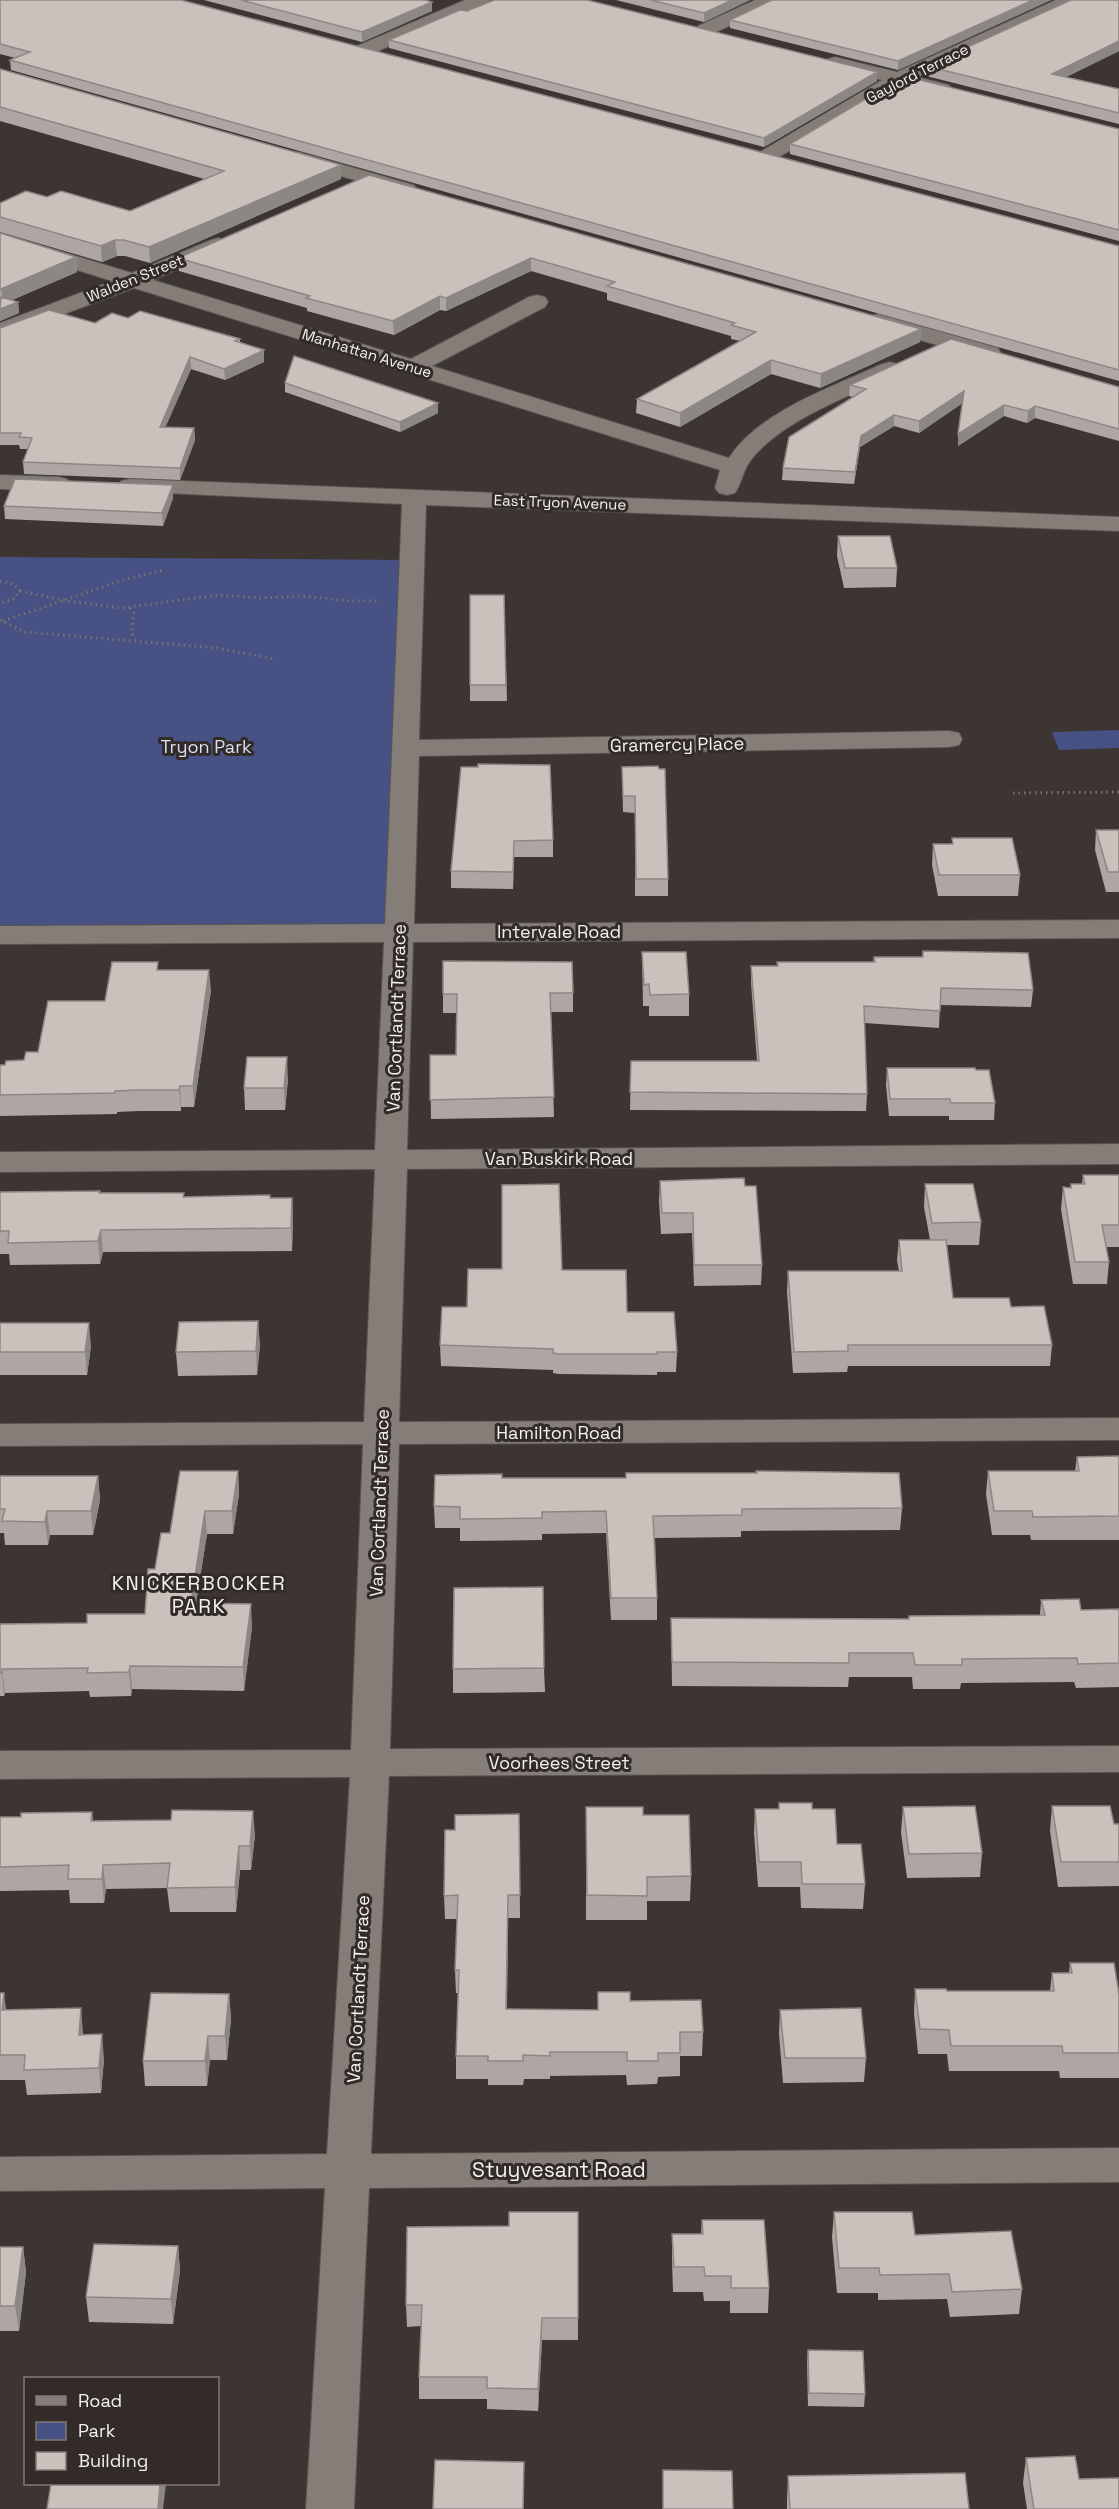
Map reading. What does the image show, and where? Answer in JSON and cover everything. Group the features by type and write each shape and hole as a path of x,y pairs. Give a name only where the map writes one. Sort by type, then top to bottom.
{"street":[{"path":"364,50 481,0"},
{"path":"705,30 770,0"},
{"name":"Gaylord Terrace","path":"767,156 898,79 1071,0"},
{"path":"683,25 739,39"},
{"path":"342,44 398,59"},
{"path":"819,59 956,93"},
{"path":"744,150 790,162"},
{"path":"276,152 424,194"},
{"path":"336,192 368,178"},
{"name":"Walden Street","path":"0,331 134,280 240,234"},
{"name":"Manhattan Avenue","path":"0,239 734,467"},
{"path":"413,367 537,302"},
{"path":"856,315 1005,357"},
{"path":"721,508 734,467 751,447 772,429 803,410 948,341"},
{"name":"East Tryon Avenue","path":"0,482 1119,525"},
{"name":"Van Cortlandt Terrace","path":"330,2509 370,1763 414,497"},
{"name":"Gramercy Place","path":"406,748 949,740"},
{"name":"Intervale Road","path":"0,935 1119,929"},
{"name":"Van Buskirk Road","path":"0,1162 1119,1154"},
{"name":"Hamilton Road","path":"0,1435 1119,1429"},
{"name":"Voorhees Street","path":"0,1765 1119,1759"},
{"name":"Stuyvesant Road","path":"0,2174 1119,2165"}],"path":[{"path":"1,620 126,579 164,570"},
{"path":"0,581 14,584 20,591 62,600 129,608 219,595 261,598 300,596 350,601 411,601"},
{"path":"0,603 13,599 20,591"},
{"path":"129,608 134,613 131,632 135,640"},
{"path":"1,620 25,632 217,648 275,659"},
{"path":"1013,793 1119,792"}],"green space":[{"name":"Tryon Park","path":"0,557 412,560 399,932 0,935"},
{"path":"1119,730 1119,748 1059,750 1052,732"}],"building":[{"path":"0,0 181,0 1119,246 1119,370 10,60 30,52 0,44"},
{"path":"241,0 425,0 432,2 362,32"},
{"path":"494,0 587,0 877,72 764,138 389,40 460,10 467,11"},
{"path":"650,0 732,0 704,13"},
{"path":"772,0 1033,0 898,61 730,20"},
{"path":"1071,0 1119,0 1119,41 1052,74 1119,89 1119,113 926,66"},
{"path":"0,69 341,165 149,247 124,240 115,240 101,246 0,217 0,203 26,191 47,197 61,191 130,211 224,171 0,107"},
{"path":"904,76 1119,129 1119,230 790,144"},
{"path":"369,175 921,329 821,374 771,360 680,413 637,399 756,332 731,325 735,323 607,286 615,282 531,258 446,298 440,296 393,321 306,298 310,296 178,258"},
{"path":"0,233 76,257 1,289"},
{"path":"1,297 18,302 0,309"},
{"path":"49,310 95,323 112,313 128,318 140,311 240,339 235,341 264,350 224,369 190,357 160,427 194,428 180,468 23,462 32,438 19,437 21,433 0,433 0,328"},
{"path":"951,339 1119,387 1119,429 1035,406 1028,411 1004,405 958,434 964,391 919,421 894,415 861,436 855,472 783,468 789,437 866,389 850,385"},
{"path":"294,356 438,403 400,422 285,383"},
{"path":"15,479 173,485 162,513 4,506"},
{"path":"838,536 890,536 897,568 845,568"},
{"path":"470,595 504,595 506,685 470,685"},
{"path":"478,764 550,765 553,840 514,841 513,872 451,871 461,767 478,767"},
{"path":"658,766 659,769 665,769 668,879 636,879 635,796 623,796 622,767"},
{"path":"1096,830 1119,830 1119,872 1108,872"},
{"path":"952,838 1012,838 1020,875 939,875 933,844 953,844"},
{"path":"923,951 1028,953 1033,990 941,988 940,1011 864,1006 867,1094 630,1092 631,1061 759,1061 751,966 778,966 777,962 875,962 874,957 923,957"},
{"path":"642,952 686,952 689,994 650,995 649,984 644,985"},
{"path":"443,961 572,962 573,993 550,993 554,1097 430,1100 430,1055 456,1055 457,994 443,994"},
{"path":"112,962 158,962 157,970 209,970 193,1086 180,1086 179,1090 115,1091 115,1093 0,1095 0,1065 5,1065 6,1061 24,1060 26,1052 38,1052 48,1001 105,1001"},
{"path":"247,1057 287,1057 284,1088 244,1088"},
{"path":"887,1068 989,1070 995,1103 951,1103 950,1099 890,1099"},
{"path":"1083,1175 1119,1175 1119,1225 1102,1225 1109,1262 1075,1262 1063,1187 1071,1188 1071,1184 1085,1184"},
{"path":"744,1178 745,1186 756,1186 762,1265 694,1265 693,1213 662,1213 660,1181"},
{"path":"559,1184 562,1270 626,1270 627,1312 674,1312 677,1352 559,1354 553,1353 553,1349 440,1345 442,1307 467,1307 468,1269 502,1269 502,1185"},
{"path":"925,1184 973,1184 981,1222 932,1223"},
{"path":"100,1191 99,1193 184,1193 183,1197 270,1195 270,1198 292,1198 291,1228 101,1230 98,1241 8,1243 9,1231 0,1231 0,1192"},
{"path":"899,1240 946,1240 953,1298 1009,1298 1011,1307 1044,1306 1052,1345 848,1345 848,1351 794,1352 788,1271 902,1271"},
{"path":"258,1321 256,1351 176,1352 179,1322"},
{"path":"0,1323 89,1323 85,1352 0,1352"},
{"path":"1119,1456 1119,1516 1033,1517 1032,1511 994,1511 988,1471 1079,1471 1077,1457"},
{"path":"180,1471 238,1471 232,1511 205,1511 191,1603 251,1604 243,1667 130,1666 129,1672 87,1673 88,1668 2,1669 0,1673 0,1624 87,1623 87,1614 145,1614 148,1569 155,1569 161,1533 170,1533"},
{"path":"756,1471 899,1473 902,1508 742,1509 742,1515 653,1516 657,1598 611,1598 606,1511 542,1512 542,1518 460,1519 460,1507 434,1506 435,1475 502,1474 502,1478 626,1478 626,1473 757,1473"},
{"path":"0,1476 98,1476 91,1511 47,1511 45,1522 2,1521 5,1509 0,1509"},
{"path":"543,1587 544,1668 453,1669 454,1588"},
{"path":"1079,1599 1081,1610 1119,1609 1119,1663 1078,1664 1077,1658 962,1659 962,1665 915,1665 913,1653 849,1653 849,1663 672,1662 671,1618 909,1619 909,1616 1045,1615 1041,1600"},
{"path":"779,1803 812,1803 812,1809 835,1809 837,1844 861,1844 865,1884 802,1884 801,1862 759,1862 755,1809 779,1809"},
{"path":"975,1806 982,1853 909,1854 903,1807"},
{"path":"1052,1806 1110,1806 1114,1824 1119,1824 1119,1862 1061,1862"},
{"path":"586,1807 643,1807 643,1815 689,1815 691,1876 647,1877 647,1896 587,1895"},
{"path":"172,1810 253,1811 250,1846 239,1846 235,1887 167,1888 170,1863 103,1865 102,1879 68,1879 69,1865 0,1867 0,1817 21,1817 21,1813 92,1812 91,1821 171,1820"},
{"path":"519,1814 520,1895 508,1895 506,2009 598,2010 598,1992 630,1992 630,2001 701,2000 703,2032 680,2032 680,2053 658,2053 658,2061 627,2061 627,2052 550,2052 550,2056 523,2055 523,2061 488,2061 488,2056 456,2056 459,1970 455,1970 458,1895 444,1896 445,1830 455,1830 455,1815"},
{"path":"1070,1963 1114,1963 1119,1994 1119,2053 1063,2053 1062,2046 951,2046 949,2030 920,2029 915,1989 1054,1991 1052,1973 1072,1973"},
{"path":"0,1993 4,1993 2,2010 81,2008 79,2035 102,2034 99,2068 24,2070 25,2055 0,2055"},
{"path":"151,1993 229,1994 225,2036 208,2036 205,2061 143,2061"},
{"path":"861,2008 866,2058 785,2058 780,2010"},
{"path":"509,2212 578,2212 578,2318 542,2318 538,2389 487,2388 487,2377 419,2377 422,2305 406,2305 407,2227 509,2226"},
{"path":"834,2212 912,2212 915,2235 1011,2231 1022,2289 952,2292 949,2274 880,2275 879,2268 839,2268"},
{"path":"702,2220 764,2220 769,2288 731,2288 731,2276 705,2276 704,2267 674,2267 672,2234 703,2234"},
{"path":"94,2244 178,2246 171,2299 86,2297"},
{"path":"0,2247 23,2247 15,2306 0,2306"},
{"path":"808,2350 863,2351 865,2394 809,2393"},
{"path":"1075,2456 1079,2479 1119,2478 1119,2509 1034,2509 1026,2458"},
{"path":"435,2460 524,2462 523,2509 433,2509"},
{"path":"663,2470 732,2471 733,2509 663,2509"},
{"path":"965,2473 969,2509 790,2509 788,2476"},
{"path":"51,2485 160,2485 158,2509 47,2509"}],"district":[{"name":"KNICKERBOCKER PARK","path":"199,1594"}]}
